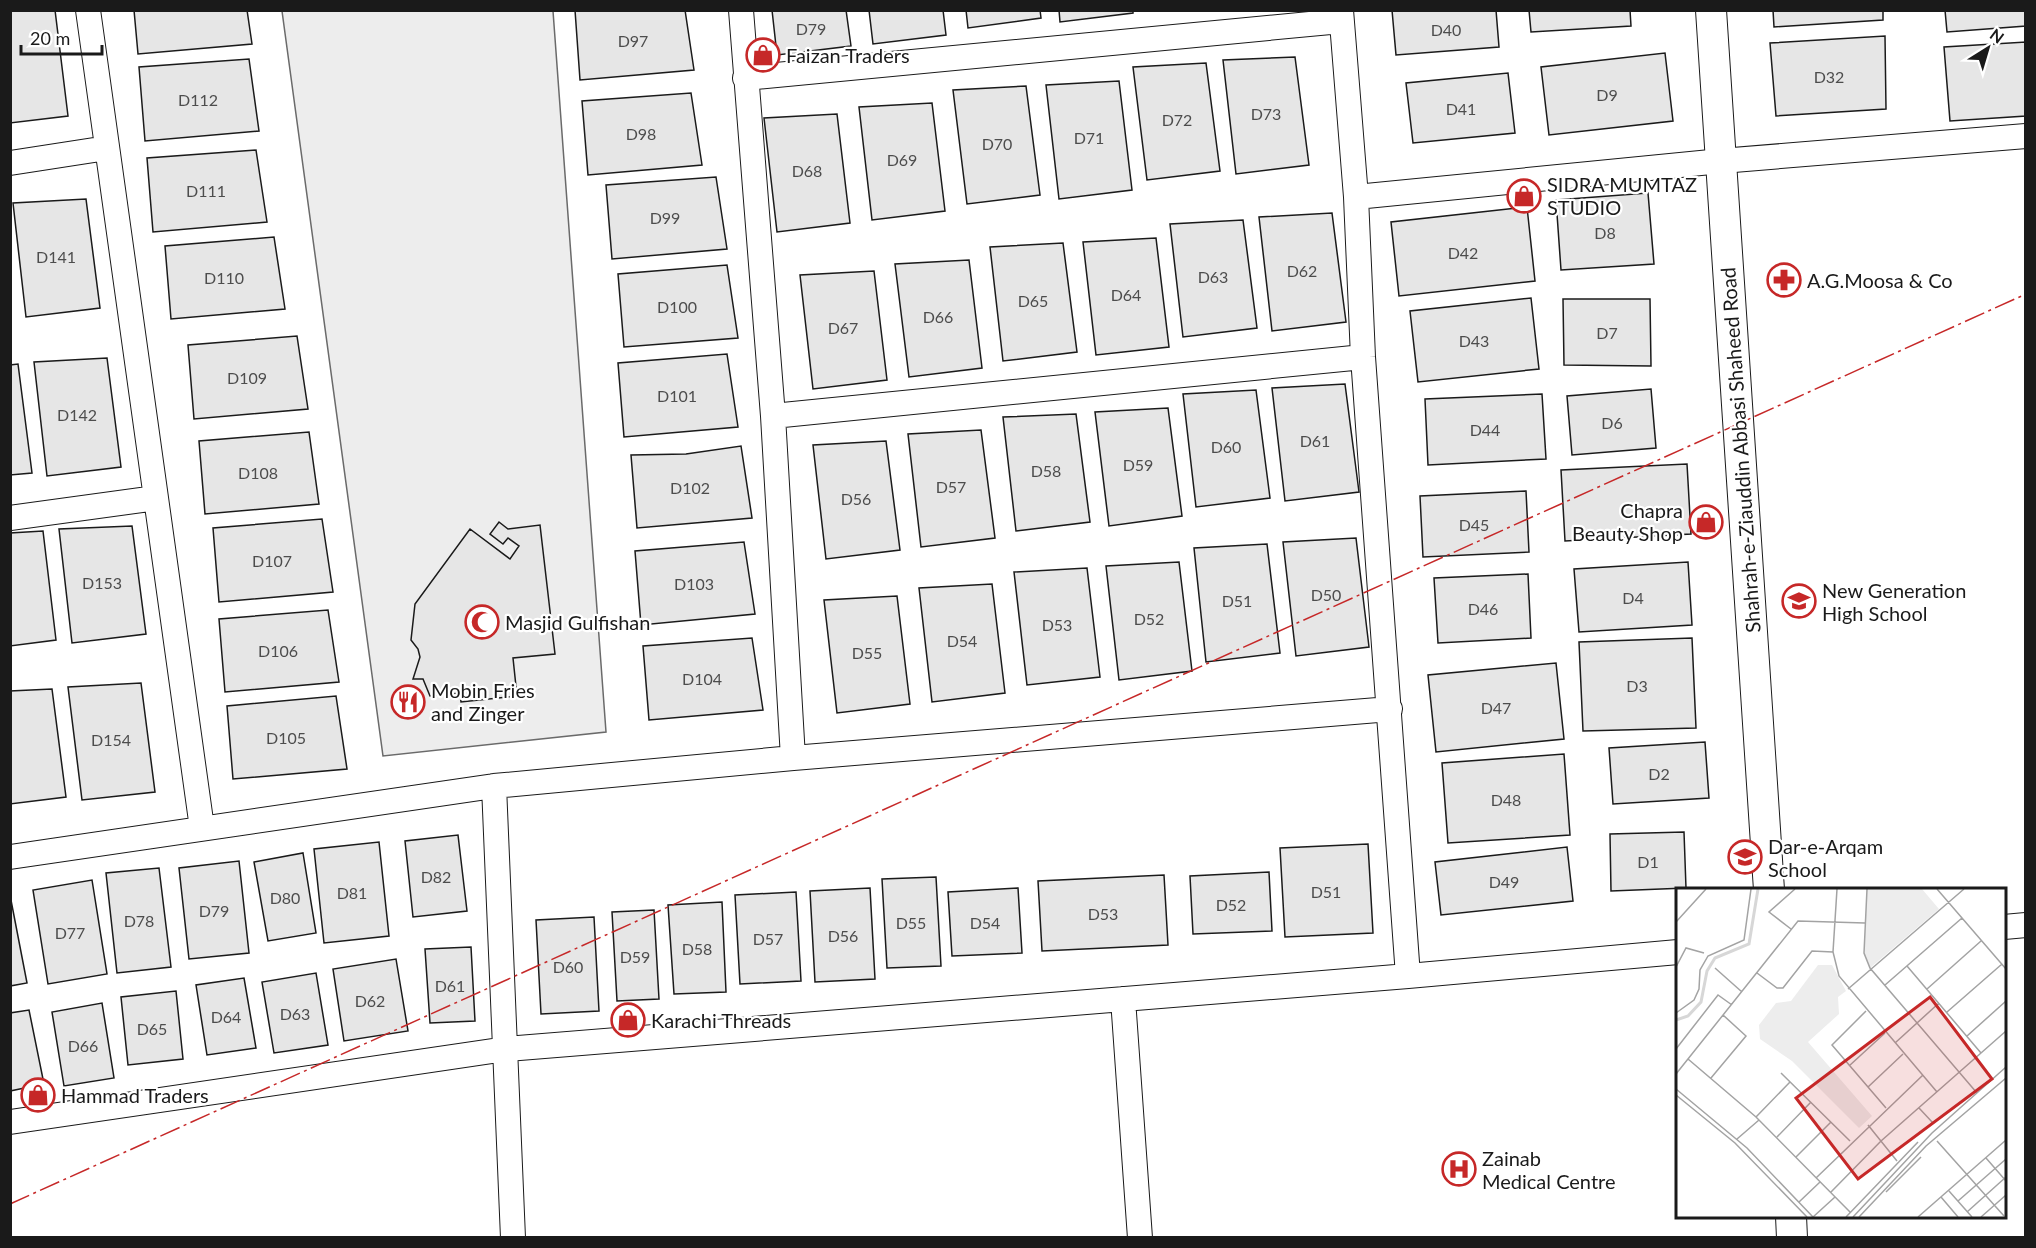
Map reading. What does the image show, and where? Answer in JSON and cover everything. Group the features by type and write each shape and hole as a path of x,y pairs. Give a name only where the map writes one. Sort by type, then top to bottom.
{"street":[{"path":"88,10 202,828"},
{"path":"741,10 773,416 793,758"},
{"name":"Shahrah-e-Ziauddin Abbasi Shaheed Road","path":"1711,10 1769,888"},
{"path":"746,78 1341,16 1356,197 1363,357 1408,976"},
{"path":"1356,197 1721,161 2025,136"},
{"path":"10,163 107,148"},
{"path":"773,416 1363,357"},
{"path":"10,518 156,498"},
{"path":"10,857 494,786 793,758 1390,710"},
{"path":"494,786 513,1238"},
{"path":"2006,927 2025,925"},
{"path":"10,1122 506,1049 1676,952"},
{"path":"1123,999 1140,1238"},
{"path":"1791,1218 1792,1238"}],"shaded area":[{"path":"282,11 553,11 606,732 383,756"}],"building":[{"path":"10,10 55,10 68,116 10,123"},
{"path":"134,10 247,10 252,44 138,54"},
{"path":"575,10 685,10 694,70 580,80"},
{"path":"772,10 846,10 851,46 777,55"},
{"path":"869,10 943,10 946,35 873,44"},
{"path":"966,10 1040,10 1041,18 968,28"},
{"path":"1059,10 1133,10 1133,13 1060,22"},
{"path":"1392,10 1496,10 1499,47 1396,55"},
{"path":"1529,10 1630,10 1631,26 1531,32"},
{"path":"1773,10 1883,10 1883,20 1774,27"},
{"path":"1945,10 2026,10 2026,26 1947,32"},
{"path":"1885,36 1886,109 1776,116 1770,43"},
{"path":"2026,42 2026,116 1950,121 1944,47"},
{"path":"1665,53 1673,121 1549,135 1541,67"},
{"path":"1295,57 1309,165 1236,174 1223,60"},
{"path":"249,59 259,131 145,141 139,67"},
{"path":"1206,63 1220,171 1147,180 1133,67"},
{"path":"1508,73 1515,133 1413,143 1406,83"},
{"path":"1119,81 1132,190 1059,199 1046,85"},
{"path":"1026,86 1040,195 967,204 953,90"},
{"path":"691,93 702,165 588,175 582,101"},
{"path":"932,103 945,211 872,220 859,107"},
{"path":"837,114 850,223 777,232 764,118"},
{"path":"256,150 267,222 153,232 147,158"},
{"path":"716,177 727,249 612,259 606,185"},
{"path":"1648,193 1654,264 1561,270 1556,200"},
{"path":"86,199 100,308 26,317 13,203"},
{"path":"1527,207 1535,281 1399,296 1391,222"},
{"path":"1332,213 1346,322 1272,331 1259,217"},
{"path":"1243,220 1257,328 1183,337 1170,224"},
{"path":"274,237 285,309 171,319 165,246"},
{"path":"1156,238 1169,347 1096,355 1083,242"},
{"path":"1063,243 1077,352 1003,361 990,247"},
{"path":"969,260 982,368 909,377 895,264"},
{"path":"727,265 738,338 624,347 618,274"},
{"path":"874,271 887,380 813,389 800,275"},
{"path":"1531,298 1539,369 1418,382 1410,311"},
{"path":"1563,299 1650,299 1651,366 1564,365"},
{"path":"297,336 308,409 194,419 188,345"},
{"path":"727,354 738,427 624,437 618,363"},
{"path":"107,358 121,467 47,476 34,362"},
{"path":"18,364 32,473 10,475 10,365"},
{"path":"1345,384 1359,492 1285,501 1272,388"},
{"path":"1651,389 1656,448 1572,455 1567,396"},
{"path":"1256,390 1270,498 1196,507 1183,394"},
{"path":"1542,394 1546,459 1428,465 1425,399"},
{"path":"1168,408 1182,516 1109,526 1095,412"},
{"path":"1076,414 1090,522 1016,531 1003,417"},
{"path":"981,430 995,538 921,547 908,434"},
{"path":"309,432 319,504 205,514 199,441"},
{"path":"886,441 900,550 826,559 813,445"},
{"path":"741,446 752,518 637,528 631,455 686,454"},
{"path":"1687,464 1691,534 1565,541 1561,470"},
{"path":"1526,491 1529,552 1423,557 1420,496"},
{"path":"322,519 333,592 219,602 213,528"},
{"name":"Masjid Gulfishan","path":"499,522 508,529 540,525 555,654 513,658 517,696 461,702 460,693 430,696 423,679 413,679 420,657 418,649 411,640 415,604 470,529 510,559 519,546 508,538 503,544 490,534"},
{"path":"132,526 146,634 72,643 59,529"},
{"path":"43,531 56,640 10,646 10,533"},
{"path":"1356,538 1369,647 1296,656 1283,542"},
{"path":"744,542 755,614 641,625 635,551"},
{"path":"1267,544 1280,653 1206,662 1194,548"},
{"path":"1179,562 1192,671 1119,680 1106,566"},
{"path":"1688,562 1692,625 1579,632 1574,569"},
{"path":"1087,568 1100,677 1027,685 1014,572"},
{"path":"1528,574 1531,638 1438,643 1434,578"},
{"path":"992,584 1005,693 932,702 919,588"},
{"path":"897,596 910,704 837,713 824,600"},
{"path":"328,610 339,682 225,692 219,619"},
{"path":"752,638 763,710 649,720 643,646"},
{"path":"1692,638 1696,728 1583,731 1579,642"},
{"path":"1556,663 1564,739 1436,752 1428,675"},
{"path":"141,683 155,792 82,800 68,687"},
{"path":"52,689 66,797 10,804 10,691"},
{"path":"336,696 347,769 233,779 227,706"},
{"path":"1705,742 1709,798 1613,804 1609,748"},
{"path":"1564,754 1570,835 1448,843 1442,763"},
{"path":"1684,832 1686,888 1611,891 1610,834"},
{"path":"458,835 467,911 413,917 405,841"},
{"path":"379,842 389,936 324,943 314,849"},
{"path":"1368,844 1373,933 1285,937 1280,848"},
{"path":"1567,847 1573,901 1441,915 1435,862"},
{"path":"303,853 316,933 268,941 254,862"},
{"path":"239,861 249,953 189,959 179,868"},
{"path":"159,868 171,967 117,973 106,873"},
{"path":"1269,872 1272,931 1193,934 1190,876"},
{"path":"1164,875 1168,945 1042,951 1038,881"},
{"path":"936,877 941,966 887,968 882,879"},
{"path":"92,880 107,974 48,984 33,890"},
{"path":"870,888 875,979 815,982 810,891"},
{"path":"1018,888 1022,953 952,956 948,892"},
{"path":"796,892 801,981 740,984 735,895"},
{"path":"10,895 27,983 10,986"},
{"path":"722,902 726,992 674,994 668,905"},
{"path":"654,910 659,999 617,1001 612,912"},
{"path":"594,917 599,1011 541,1014 536,920"},
{"path":"471,947 475,1021 430,1023 425,949"},
{"path":"396,959 408,1031 344,1041 333,969"},
{"path":"316,973 328,1045 274,1053 262,982"},
{"path":"244,978 256,1048 207,1055 196,985"},
{"path":"176,991 183,1059 128,1065 121,997"},
{"path":"102,1003 114,1078 64,1086 52,1012"},
{"path":"29,1010 44,1084 10,1091 10,1013"}],"power":[{"path":"10,1204 2026,294"}],"place":[{"name":"Faizan Traders","path":"763,55"},
{"name":"SIDRA MUMTAZ STUDIO","path":"1524,196"},
{"name":"A.G.Moosa & Co","path":"1784,280"},
{"name":"Chapra Beauty Shop","path":"1706,522"},
{"name":"New Generation High School","path":"1799,601"},
{"name":"Masjid Gulfishan","path":"482,622"},
{"name":"Mobin Fries and Zinger","path":"408,702"},
{"name":"Dar-e-Arqam School","path":"1745,857"},
{"name":"Karachi Threads","path":"628,1020"},
{"name":"Hammad Traders","path":"38,1095"},
{"name":"Zainab Medical Centre","path":"1459,1169"}]}
